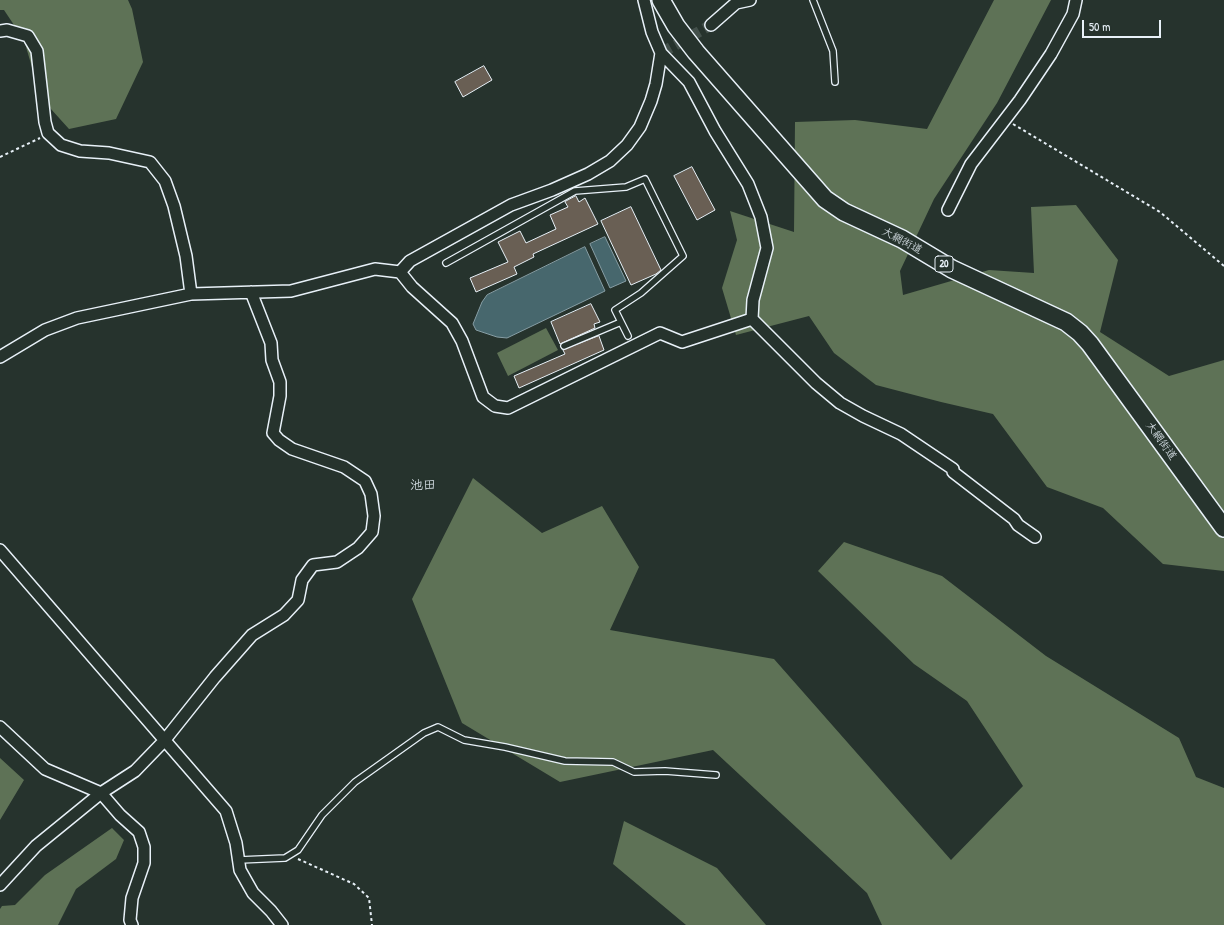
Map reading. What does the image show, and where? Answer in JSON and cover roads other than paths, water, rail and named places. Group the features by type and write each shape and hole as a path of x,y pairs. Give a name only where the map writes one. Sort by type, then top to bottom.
{"main road":[{"name":"大網街道","path":"661,0 676,26 696,52 825,199 844,212 902,239 952,269 1002,293 1052,314 1066,322 1080,333 1090,344 1224,528"}],"street":[{"path":"644,0 652,32 661,53 689,82 715,132 748,184 761,217 767,248 752,300 752,319 816,383 840,403 901,434 953,469 953,472 976,488 1035,538"},
{"path":"711,25 736,3 750,0"},
{"path":"948,210 971,164 1020,100 1050,54 1073,14 1076,0"},
{"path":"0,31 7,30 28,36 37,51 45,122 48,133 61,145 80,151 110,153 150,162 165,181 174,206 186,256 191,294"},
{"path":"400,272 410,261 506,208 552,190 594,171 610,161 627,145 640,127 651,101 656,84 661,53"},
{"path":"0,357 45,330 77,318 191,294 291,290 375,269 400,272 412,288 452,323 462,341 483,397 495,406 508,408 660,333 682,342 752,319"},
{"path":"0,885 36,846 101,793 135,771 164,741 215,677 252,635 284,615 298,600 302,580 313,565 336,562 358,548 372,532 374,516 371,494 365,481 344,467 292,449 279,440 273,433 280,396 280,382 272,360 271,344 251,292"},
{"path":"0,550 226,811 236,843 240,870 253,893 271,911 282,925"},
{"path":"0,728 45,769 101,793 120,815 139,832 144,847 144,863 132,898 130,920 132,925"}],"lane":[{"path":"813,0 833,50 835,82"},
{"path":"446,263 575,192 626,188 645,179 683,256 641,293 616,310 628,336"},
{"path":"552,190 556,202"},
{"path":"564,346 621,322"},
{"path":"239,860 285,858 290,856 298,850 322,815 355,782 424,733 438,727 464,740 505,747 565,761 613,762 634,772 716,775"}],"water":[{"path":"605,237 626,281 610,288 590,244"},
{"path":"585,247 605,291 507,338 497,337 476,330 473,324 482,302 487,295"}],"tunnel":[{"path":"661,53 711,25"}],"district":[{"name":"池田","path":"423,486"}]}
